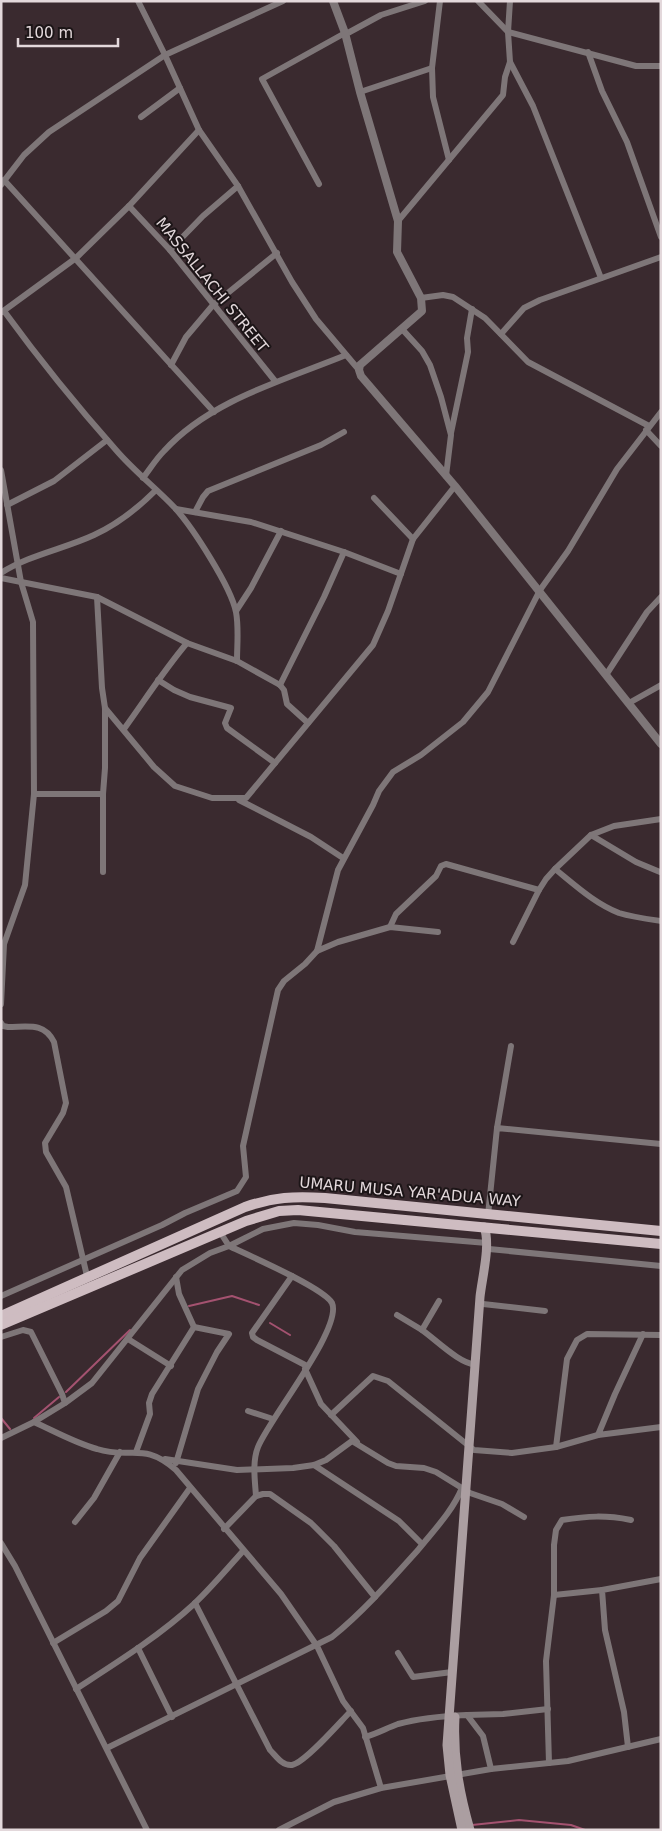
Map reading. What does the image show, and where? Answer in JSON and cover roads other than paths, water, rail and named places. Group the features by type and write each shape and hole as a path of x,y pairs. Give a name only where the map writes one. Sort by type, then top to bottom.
{"main road":[{"name":"UMARU MUSA YAR'ADUA WAY","path":"1,1316 245,1207 264,1200 281,1197 324,1198 661,1231"},
{"name":"UMARU MUSA YAR'ADUA WAY","path":"1,1325 220,1232 263,1215 279,1211 298,1210 661,1244"},
{"path":"462,1830 454,1775 452,1672 488,1246 486,1233 489,1228"},
{"path":"471,1448 480,1297 488,1246"},
{"path":"452,1715 466,1490"},
{"path":"454,1775 470,1830"}],"street":[{"path":"138,1 199,130 238,186 277,252 292,282 316,319 359,370 361,376 455,486 540,590 661,744"},
{"path":"214,412 76,258 3,182 24,155 49,132 165,55 283,1"},
{"path":"333,1 346,33 360,92 398,221 397,252 421,298 422,311 360,365 359,370"},
{"path":"319,184 262,79 381,15 425,1"},
{"path":"440,1 432,68 433,97 449,160"},
{"path":"478,1 508,32 636,66 661,66"},
{"path":"398,221 503,95 505,77 510,62 508,32 510,1"},
{"path":"588,52 602,91 627,142 661,237"},
{"path":"510,62 533,106 602,278"},
{"path":"360,92 432,68"},
{"path":"141,117 180,88"},
{"path":"199,130 129,206 76,258 3,312 107,440 176,509 218,572 236,611 237,662"},
{"path":"170,250 203,216 238,186"},
{"name":"MASSALLACHI STREET","path":"129,206 170,250 275,381"},
{"path":"172,365 186,338 213,304 277,252"},
{"path":"501,334 524,308 530,305 661,257"},
{"path":"421,298 442,294 453,297 485,318 528,362 648,428 661,446"},
{"path":"446,476 450,434 468,352 467,338 472,309"},
{"path":"402,329 422,351 430,365 450,434"},
{"path":"143,478 163,451 194,425 214,412 275,381 346,355"},
{"path":"318,951 336,875 343,858 379,791 394,772 421,755 463,722 488,692 540,590 568,551 617,469 661,412"},
{"path":"195,512 208,491 321,446 344,432"},
{"path":"7,504 54,480 107,440"},
{"path":"1,470 21,582 33,622 34,794 25,885 4,944 1,1004"},
{"path":"105,708 154,767 175,786 212,798 246,798 373,645 380,631 413,539 455,486"},
{"path":"1,572 93,536 118,522 141,505 156,490"},
{"path":"374,498 413,539"},
{"path":"176,509 251,522 344,552 401,574"},
{"path":"236,611 251,588 281,531"},
{"path":"280,686 344,552"},
{"path":"1,578 97,597 187,643 237,662 280,686 284,690 287,704 308,723"},
{"path":"97,597 102,688 105,708 105,768 102,794 103,872"},
{"path":"606,675 647,612 661,597"},
{"path":"124,729 158,680 187,643"},
{"path":"158,680 174,690 231,708 226,723 227,728 275,763"},
{"path":"629,703 661,685"},
{"path":"34,794 102,794"},
{"path":"238,799 311,837 343,858"},
{"path":"513,942 538,890 555,869 591,836 614,826 661,819"},
{"path":"591,836 636,862 660,872"},
{"path":"390,927 396,914 436,876 441,866 446,864 538,890"},
{"path":"555,869 583,892 606,907 621,914 661,922"},
{"path":"1,1296 237,1191 246,1177 243,1146 278,993 284,981 318,951 338,942 390,927 438,932"},
{"path":"1,1023 3,1026 8,1027 36,1027 44,1029 54,1042 66,1104 63,1113 45,1143 46,1152 66,1187 87,1276"},
{"path":"488,1214 497,1128 511,1046"},
{"path":"497,1128 661,1144"},
{"path":"1,1438 34,1422 65,1403 92,1383 176,1277 192,1263 263,1229 294,1223 318,1225 370,1234 661,1266"},
{"path":"220,1232 229,1246 292,1276 327,1298 332,1304 333,1312 326,1335 257,1448 254,1470 256,1496"},
{"path":"292,1276 252,1333 253,1337 306,1368 317,1397 331,1414 358,1443 388,1463 396,1466 424,1468 466,1490 502,1504 524,1517"},
{"path":"176,1277 179,1294 194,1327"},
{"path":"422,1330 439,1301"},
{"path":"483,1304 545,1311"},
{"path":"397,1314 463,1361 471,1365 476,1364"},
{"path":"136,1452 150,1414 149,1403 152,1394 194,1327"},
{"path":"176,1470 176,1461 198,1389 217,1352 229,1334 194,1327"},
{"path":"1,1337 22,1330 31,1332 65,1403"},
{"path":"556,1447 567,1359 577,1340 586,1334 661,1335"},
{"path":"598,1435 643,1334"},
{"path":"128,1339 171,1366"},
{"path":"331,1414 366,1381 374,1376 388,1381 471,1448 512,1453 556,1447 598,1435 661,1427"},
{"path":"248,1411 273,1419"},
{"path":"34,1422 96,1449 109,1452 152,1454 164,1459 219,1469 254,1470 314,1465 326,1460 349,1442 358,1443"},
{"path":"75,1522 94,1498 120,1452"},
{"path":"164,1459 176,1470 281,1594 317,1646 344,1701 363,1728 381,1788"},
{"path":"314,1465 399,1521 422,1544"},
{"path":"53,1643 106,1611 118,1601 140,1558 190,1488"},
{"path":"107,1748 332,1637 356,1617 375,1597 451,1510 466,1490"},
{"path":"224,1529 256,1496 270,1494 312,1523 334,1546 375,1597"},
{"path":"549,1763 546,1662 554,1595 554,1545 556,1530 562,1520 590,1516 610,1516 632,1520"},
{"path":"1,1543 15,1566 147,1830"},
{"path":"76,1689 138,1648 195,1604 243,1551"},
{"path":"554,1595 602,1590 661,1579"},
{"path":"602,1590 605,1630 624,1712 628,1747"},
{"path":"195,1604 270,1750 282,1763 292,1765 304,1759 351,1711"},
{"path":"138,1648 172,1716"},
{"path":"398,1653 413,1676 452,1672"},
{"path":"365,1737 404,1723 452,1715 503,1714 548,1709"},
{"path":"467,1715 483,1736 491,1769"},
{"path":"279,1830 334,1802 381,1788 491,1769 586,1758 661,1738"}],"waterway":[{"path":"189,1306 232,1296 259,1305"},
{"path":"270,1323 290,1335"},
{"path":"66,1392 130,1330"},
{"path":"34,1418 59,1397"},
{"path":"1,1418 10,1429"},
{"path":"472,1825 519,1820 571,1825 585,1830"}]}
